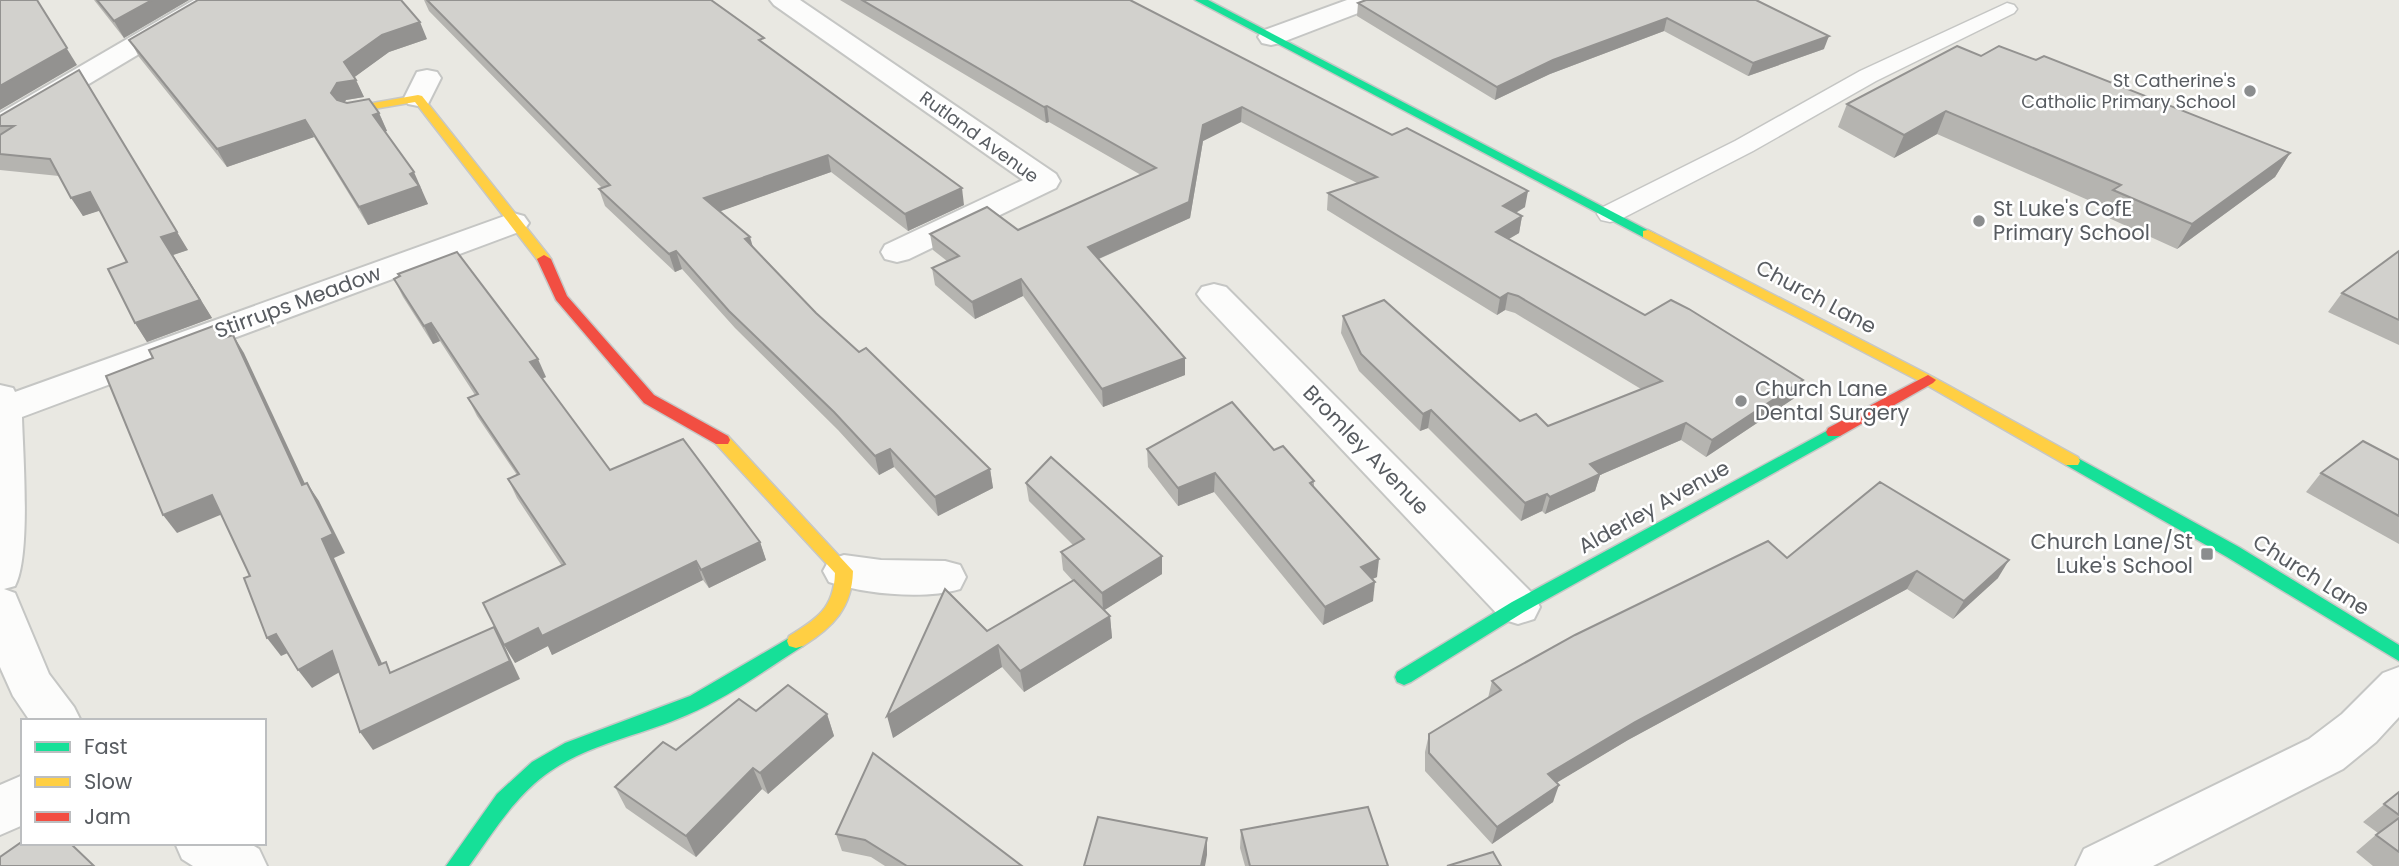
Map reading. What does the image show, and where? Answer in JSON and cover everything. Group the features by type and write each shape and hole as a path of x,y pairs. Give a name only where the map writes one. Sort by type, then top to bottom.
{"street":[{"path":"0,125 212,0"},
{"name":"Rutland Avenue","path":"783,0 1045,181 897,252"},
{"name":"Church Lane","path":"1200,0 1928,380 2233,552 2399,654"},
{"path":"1271,37 1370,0"},
{"path":"356,109 423,88 513,223 542,255 561,298 649,399 727,443 844,571 845,587 840,604 825,623 685,708 640,727 574,747 538,768 509,796 457,866"},
{"name":"Stirrups Meadow","path":"2,403 513,223"},
{"name":"Bromley Avenue","path":"1214,294 1518,607"},
{"name":"Alderley Avenue","path":"1404,677 1518,607 1928,380"},
{"path":"0,574 4,498 2,403"},
{"path":"844,571 881,576 944,577"},
{"path":"0,605 29,683 56,719"},
{"path":"2102,866 2326,754 2359,728 2399,685"},
{"path":"0,813 21,798"},
{"path":"204,845 242,866"}],"lane":[{"path":"1610,214 1744,145 1868,76 2007,9"}],"building":[{"path":"0,0 37,0 67,48 0,86"},
{"path":"97,0 152,0 114,21"},
{"path":"198,0 401,0 420,22 382,35 344,62 356,80 337,83 331,93 337,100 347,103 369,99 379,113 373,115 414,172 410,174 419,186 359,207 305,120 217,149 129,40"},
{"path":"427,0 711,0 764,38 759,40 962,188 905,214 828,155 704,198 750,237 745,239 816,313 859,352 866,348 990,469 935,497 890,449 875,456 834,412 729,311 676,251 669,254 599,189 610,185"},
{"path":"862,0 1130,0 1392,135 1407,128 1528,191 1503,206 1522,216 1496,232 1645,315 1671,300 1803,380 1712,440 1686,423 1590,464 1600,474 1550,497 1547,494 1525,503 1431,410 1423,414 1361,354 1343,316 1384,300 1520,421 1536,414 1548,426 1662,381 1518,296 1508,293 1500,298 1328,193 1377,177 1242,107 1203,125 1189,202 1088,247 1185,358 1102,389 1021,279 972,302 932,268 959,256 930,234 987,207 1018,230 1156,168 1047,106 1044,107"},
{"path":"1366,0 1756,0 1829,36 1753,63 1667,18 1553,60 1497,87 1358,3"},
{"path":"1957,46 1981,56 1999,46 2036,60 2044,56 2290,153 2192,224 2113,190 2121,185 1946,111 1904,135 1847,104"},
{"path":"79,70 177,232 161,237 200,300 135,323 108,269 127,262 90,192 71,198 50,159 0,154 0,135 14,126 0,126 0,116"},
{"path":"2399,251 2399,320 2342,293"},
{"path":"457,252 538,359 530,362 610,470 683,439 760,542 701,570 696,561 542,636 538,628 504,645 483,603 565,564 508,479 519,474 468,398 478,394 431,323 424,326 394,279 400,276 398,274"},
{"path":"216,325 224,338 233,335 302,485 307,483 333,534 322,539 379,665 386,662 390,673 494,627 510,661 360,732 332,651 298,670 276,634 267,638 244,578 250,576 212,495 163,515 106,376 153,358 149,350"},
{"path":"1232,402 1274,450 1283,446 1314,481 1310,483 1379,559 1361,567 1375,582 1325,607 1215,473 1178,488 1147,449"},
{"path":"2363,441 2399,460 2399,516 2321,473"},
{"path":"1051,457 1162,556 1102,593 1061,552 1084,539 1026,483"},
{"path":"1880,482 2009,560 1964,601 1917,571 1635,722 1548,774 1559,785 1497,827 1429,753 1429,734 1501,690 1492,681 1575,635 1768,541 1787,558"},
{"path":"1074,580 1110,616 1020,671 998,645 887,716 945,589 987,631"},
{"path":"788,685 827,714 760,773 753,768 686,836 615,787 663,742 676,750 739,699 756,711"},
{"path":"873,753 1022,866 907,866 865,840 836,834"},
{"path":"2399,792 2399,815 2384,804"},
{"path":"1368,807 1388,866 1250,866 1241,830"},
{"path":"1098,817 1207,838 1201,866 1084,866"},
{"path":"2399,818 2399,852 2376,835"},
{"path":"21,842 21,845 72,845 94,866 0,866 0,857"},
{"path":"1493,852 1501,866 1447,866"}],"traffic: fast":[{"path":"1200,0 1648,234"},
{"path":"1404,677 1518,607 1834,432"},
{"path":"2072,461 2233,552 2399,654"},
{"path":"457,866 515,789 555,757 697,702 796,641"}],"traffic: slow":[{"path":"356,109 418,98 544,259"},
{"path":"1648,234 1928,380 2072,461"},
{"path":"722,440 844,571 842,595 832,614 796,641"}],"traffic: jam":[{"path":"544,259 561,297 649,399 722,440"},
{"path":"1834,432 1928,380"}],"place":[{"name":"St Catherine's Catholic Primary School","path":"2250,91"},
{"name":"St Luke's CofE Primary School","path":"1979,221"},
{"name":"Church Lane Dental Surgery","path":"1741,401"},
{"name":"Church Lane/St Luke's School","path":"2207,554"}]}
